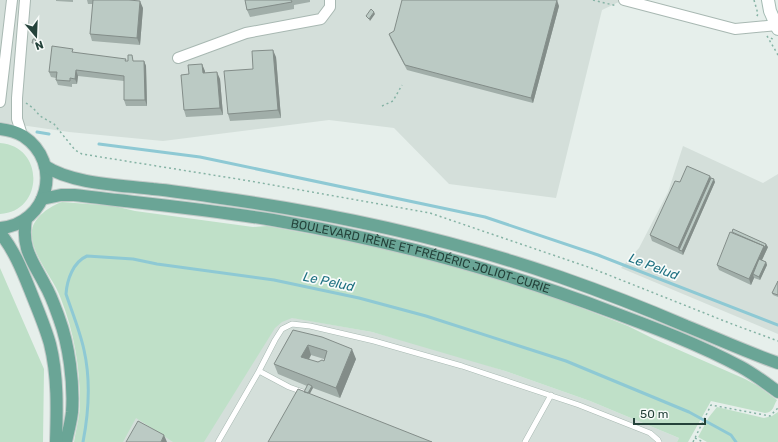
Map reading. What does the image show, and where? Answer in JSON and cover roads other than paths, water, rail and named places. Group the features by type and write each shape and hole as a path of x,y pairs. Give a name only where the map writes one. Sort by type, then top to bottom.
{"main road":[{"path":"0,129 12,131 33,143 45,166 47,177 46,188 42,199 35,210 26,219 16,224 0,228"},
{"name":"BOULEVARD IRÈNE ET FRÉDÉRIC JOLIOT-CURIE","path":"45,166 72,178 273,205 376,225 448,243 559,277 651,311 749,353 778,363"},
{"name":"BOULEVARD IRÈNE ET FRÉDÉRIC JOLIOT-CURIE","path":"42,199 61,195 74,195 218,212 273,220 374,240 443,257 554,290 646,325 695,345 742,367 778,392"},
{"path":"26,219 25,241 29,255 34,268 52,299 66,341 71,379 72,412 66,442"},
{"path":"0,233 10,246 26,280 50,345 56,381 56,442"}],"street":[{"path":"0,102 12,0"},
{"path":"22,136 17,119 17,98 25,0"},
{"path":"178,58 246,33 322,19 330,6 330,0"},
{"path":"628,1 735,29 777,26 770,12 768,0"}],"lane":[{"path":"218,442 275,340 282,329 292,324 310,326 374,341 462,366 579,405 650,433 659,442"},
{"path":"259,371 289,387 311,395"},
{"path":"525,442 551,395"}],"waterway":[{"path":"37,132 49,134"},
{"name":"Le Pelud","path":"99,144 200,157 485,217 598,255 778,325"},
{"name":"Le Pelud","path":"83,442 88,407 88,373 82,343 66,294 69,277 74,267 78,262 87,256 133,259 157,264 274,280 359,298 426,316 566,361 689,412 731,435 736,442"}]}
